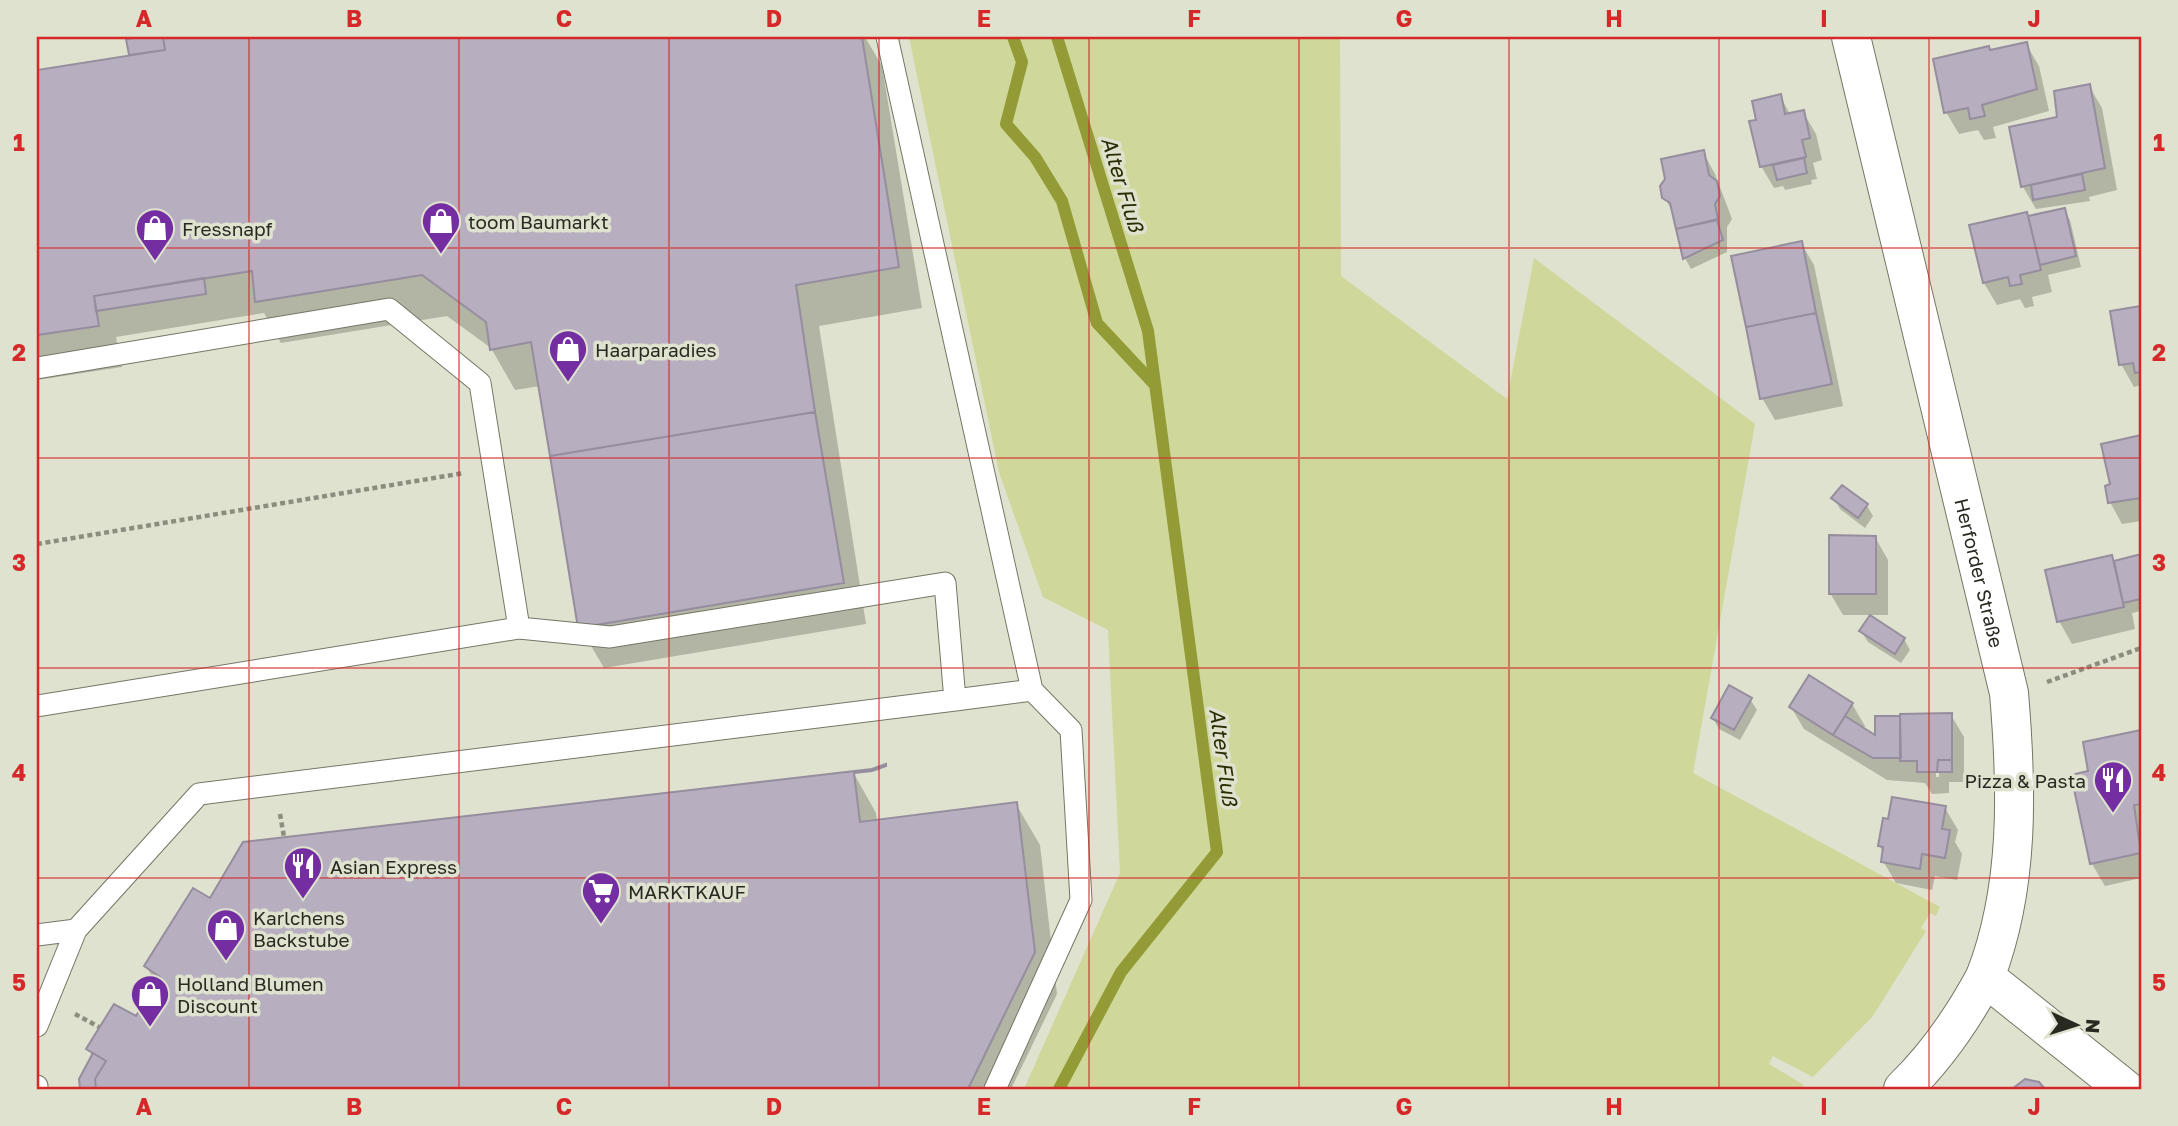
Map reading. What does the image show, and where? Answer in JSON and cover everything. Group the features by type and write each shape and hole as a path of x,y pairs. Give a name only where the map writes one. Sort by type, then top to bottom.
{"main road":[{"name":"Herforder Straße","path":"1851,37 2009,693 2016,781 2008,891 1985,976 1955,1028 1922,1070 1903,1089"},
{"path":"1985,976 2125,1089"}],"lane":[{"path":"887,37 1032,690 1071,730 1081,900 995,1089"},
{"path":"37,368 389,309 480,383 519,628"},
{"path":"37,706 519,628 610,637 945,583 955,700"},
{"path":"37,1026 76,930 199,794 1032,690"},
{"path":"37,934 76,930"}],"path":[{"path":"37,544 494,468"},
{"path":"2045,683 2141,648"}],"green space":[{"path":"909,37 1340,37 1341,276 1507,399 1534,258 1755,424 1693,773 1940,907 1936,916 1930,913 1921,928 1926,931 1873,1016 1813,1077 1773,1056 1769,1064 1804,1085 1799,1089 1024,1089 1120,873 1108,630 1043,597 999,472"}],"building":[{"path":"163,37 165,50 129,55 126,39"},
{"path":"163,37 862,37 899,267 796,285 815,412 550,456 531,342 490,350 486,322 422,275 255,302 252,271 94,296 99,326 37,335 37,70 165,50"},
{"path":"2027,42 2037,89 1982,105 1985,116 1970,119 1968,108 1944,113 1933,59 1989,46 1990,50"},
{"path":"2090,84 2105,168 2021,187 2009,127 2057,117 2054,91"},
{"path":"1781,94 1785,114 1804,110 1810,138 1802,140 1806,157 1760,167 1749,121 1756,120 1752,101"},
{"path":"1704,150 1709,175 1717,181 1720,196 1715,204 1718,219 1676,229 1670,203 1662,198 1660,186 1665,179 1661,159"},
{"path":"1804,158 1807,173 1777,180 1773,165"},
{"path":"2082,174 2085,190 2033,200 2031,185"},
{"path":"2065,208 2076,256 2040,265 2028,216"},
{"path":"2027,212 2041,270 2020,275 2022,284 2010,286 2008,277 1983,283 1969,225"},
{"path":"1717,220 1723,240 1683,259 1676,229"},
{"path":"1802,241 1816,313 1746,327 1731,256"},
{"path":"204,278 206,294 96,311 94,296"},
{"path":"2141,306 2141,372 2135,373 2133,363 2119,365 2110,311"},
{"path":"1816,313 1832,384 1760,399 1746,327"},
{"path":"815,412 844,583 578,628 550,456"},
{"path":"2141,435 2141,498 2108,503 2105,486 2110,484 2101,444"},
{"path":"1842,485 1868,504 1858,518 1831,498"},
{"path":"1829,535 1876,536 1876,594 1829,594"},
{"path":"2141,554 2141,599 2123,603 2114,561"},
{"path":"2112,555 2124,607 2057,622 2045,570"},
{"path":"1870,615 1905,638 1895,654 1859,631"},
{"path":"1809,675 1853,703 1833,735 1789,707"},
{"path":"1729,685 1752,698 1734,730 1711,718"},
{"path":"1952,713 1952,760 1938,760 1937,772 1917,772 1917,761 1900,761 1900,714"},
{"path":"1845,716 1875,735 1875,716 1900,716 1901,758 1873,758 1833,735"},
{"path":"2141,730 2141,804 2134,805 2141,853 2090,864 2071,775 2088,771 2083,742"},
{"path":"1938,760 1952,760 1952,772 1937,772"},
{"name":"MARKTKAUF","path":"886,764 872,771 854,773 860,822 1017,802 1035,952 968,1089 96,1089 95,1079 106,1061 86,1049 114,1004 136,1016 160,977 144,966 193,888 210,898 243,842 872,769"},
{"path":"1892,797 1946,806 1942,829 1950,830 1945,858 1922,854 1920,869 1881,862 1883,847 1878,846 1883,818 1888,819"},
{"path":"93,1053 106,1061 95,1079 96,1089 80,1089 79,1079"},
{"path":"2025,1079 2039,1082 2045,1089 2012,1089"}],"waterway":[{"name":"Alter Fluß","path":"1013,37 1022,62 1006,124 1035,157 1062,201 1097,323 1154,384"},
{"name":"Alter Fluß","path":"1057,37 1148,331 1217,852 1121,972 1059,1089"}],"place":[{"name":"toom Baumarkt","path":"441,255"},
{"name":"Fressnapf","path":"155,262"},
{"name":"Haarparadies","path":"568,383"},
{"name":"Pizza & Pasta","path":"2113,814"},
{"name":"Asian Express","path":"303,900"},
{"name":"MARKTKAUF","path":"601,925"},
{"name":"Karlchens Backstube","path":"226,962"},
{"name":"Holland Blumen Discount","path":"150,1028"}]}
